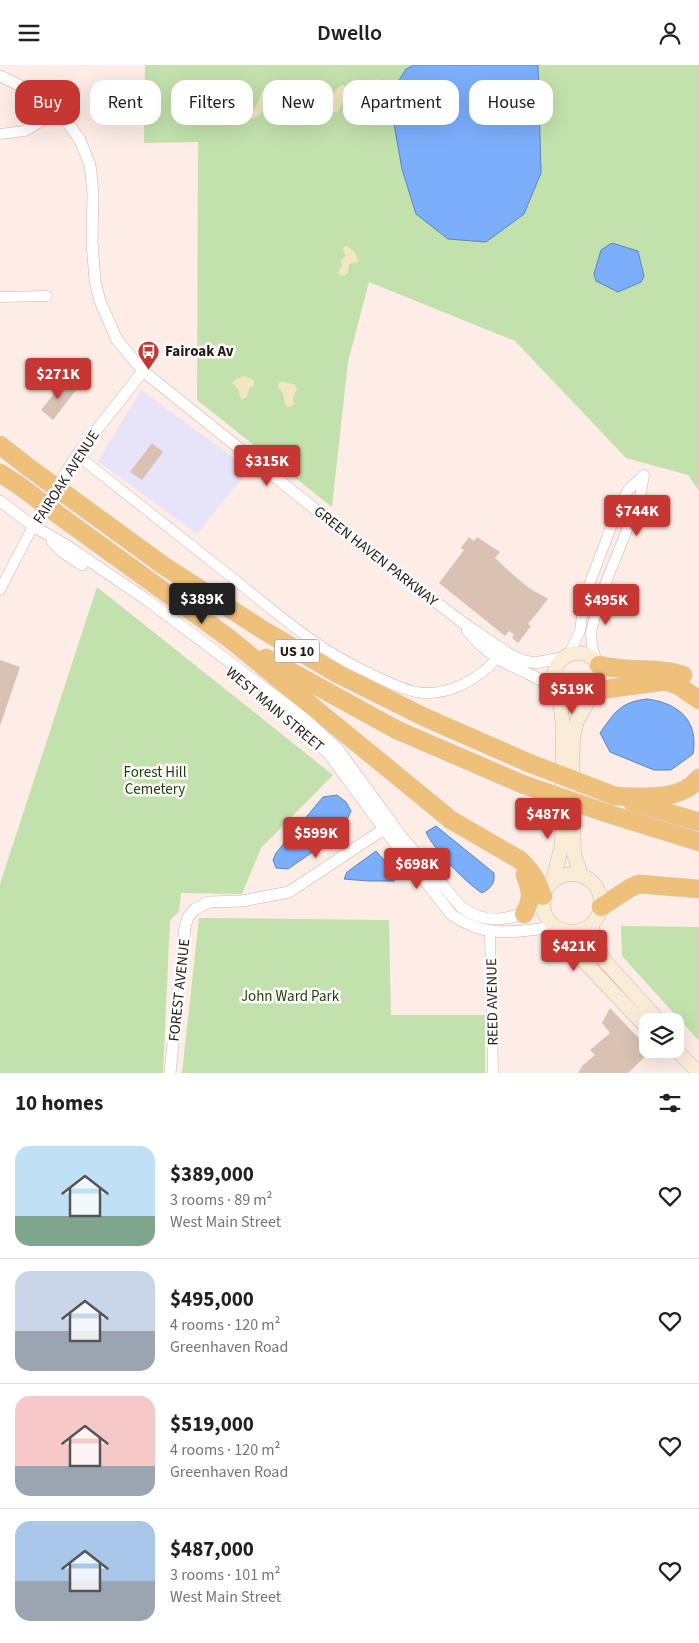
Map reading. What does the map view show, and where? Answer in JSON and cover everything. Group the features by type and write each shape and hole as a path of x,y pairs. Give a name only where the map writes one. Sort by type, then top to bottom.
{"highway":[{"name":"US 10","path":"0,445 164,566 262,630 328,669 424,717 529,763 615,796 699,822"},
{"name":"US 10","path":"0,473 230,639 397,730 522,784 699,842"},
{"path":"230,639 451,820 508,853 529,868 536,879 543,901"},
{"path":"598,664 614,669 671,671 686,676 699,684"},
{"path":"594,694 666,681 679,686 699,700"},
{"path":"615,796 650,797 675,793 695,783 699,778"},
{"path":"508,853 525,874 529,885 530,904 524,914"},
{"path":"601,907 614,897 639,884 699,889"}],"main road":[{"path":"553,881 562,844 567,805 573,737 577,721 594,694 602,676 598,664 591,657 577,653 566,656 555,668 554,674 563,727 567,805 574,854 581,875"},
{"path":"557,691 572,701 579,702 594,694"},
{"path":"556,929 574,933 584,931 598,917 601,897 597,887 590,880 581,875 571,874 561,876 553,881 547,887 543,901 544,914 556,929 576,953 639,1020"},
{"path":"592,925 595,944 605,961 652,1013"},
{"path":"684,1058 699,1073"}],"street":[{"name":"GREEN HAVEN PARKWAY","path":"0,76 15,83"},
{"path":"0,134 25,131 35,125"},
{"name":"GREEN HAVEN PARKWAY","path":"69,125 80,140 90,165 93,193 92,242 95,281 100,301 118,340 143,371 326,518 462,622"},
{"path":"0,297 47,296"},
{"name":"FAIROAK AVENUE","path":"0,590 33,526 77,455 143,371"},
{"path":"77,455 320,646 342,660 393,685 416,692 431,693 449,690 475,679 496,659"},
{"path":"462,622 509,654 522,660 534,663 566,656 577,640 589,585 614,519 628,490 644,475 640,497 600,597 591,632 592,646 598,664"},
{"name":"WEST MAIN STREET","path":"0,501 33,526 66,545 147,600 304,718 337,748 388,827 452,915 462,922 502,933 556,929"},
{"path":"462,622 475,640 496,659 529,674 557,691"},
{"name":"WEST MAIN STREET","path":"388,827 456,900 473,915 480,918 504,919 524,914 543,901"},
{"name":"FOREST AVENUE","path":"170,1073 185,927 188,917 194,909 209,902 242,901 289,892 388,827"},
{"name":"REED AVENUE","path":"490,931 493,1073"}],"shaded area":[{"path":"141,390 249,469 197,534 98,461"}],"green space":[{"path":"145,65 699,65 699,491 688,475 626,458 515,341 369,282 348,362 332,507 197,400 198,142 144,143 144,125 161,125 161,80 145,80"},
{"name":"Forest Hill Cemetery","path":"97,587 333,775 261,848 242,894 181,893 179,912 170,920 163,1073 0,1073 0,884"},
{"name":"John Ward Park","path":"199,918 389,920 391,1015 485,1015 485,1073 182,1073"},
{"path":"621,926 699,927 699,1041 684,1024 684,1013 674,1013 622,956"}],"sand":[{"path":"343,85 343,102 338,112 333,111 333,94"},
{"path":"262,92 263,110 253,118 253,110"},
{"path":"345,246 354,252 359,262 349,264 348,273 340,275 338,272 342,266 341,260 346,256 343,250"},
{"path":"244,376 254,380 254,386 250,387 246,398 241,399 238,389 232,383 234,380"},
{"path":"279,383 294,384 297,389 293,397 294,405 289,407 285,405 283,393 278,387"}],"water":[{"path":"414,65 538,65 538,80 469,80 469,125 540,125 541,173 524,214 486,242 448,239 416,214 402,169 394,125 459,125 459,80 399,80 406,69"},
{"path":"612,243 638,251 644,276 641,282 618,292 596,281 594,274 601,250"},
{"path":"647,699 658,701 677,709 684,715 693,732 693,754 671,770 654,770 610,752 600,733 609,720 624,706"},
{"path":"337,795 346,802 351,811 346,822 327,842 288,869 276,868 273,860 276,853 323,797"},
{"path":"436,826 494,873 493,883 488,889 482,893 475,888 459,874 435,847 426,832"},
{"path":"376,851 397,875 394,881 344,879 347,872"}],"building":[{"path":"64,381 76,390 53,420 41,410"},
{"path":"152,443 163,452 142,480 130,472"},
{"path":"469,537 474,541 477,537 500,552 495,558 529,588 548,599 528,624 531,626 518,643 512,638 514,635 509,631 505,636 439,583 464,550 461,548"},
{"path":"0,660 20,667 0,726"},
{"path":"610,1008 639,1038 639,1058 644,1058 628,1073 578,1073 582,1066 595,1055 590,1050 610,1033 602,1023"}],"place":[{"name":"Fairoak Av","path":"149,370"}]}
